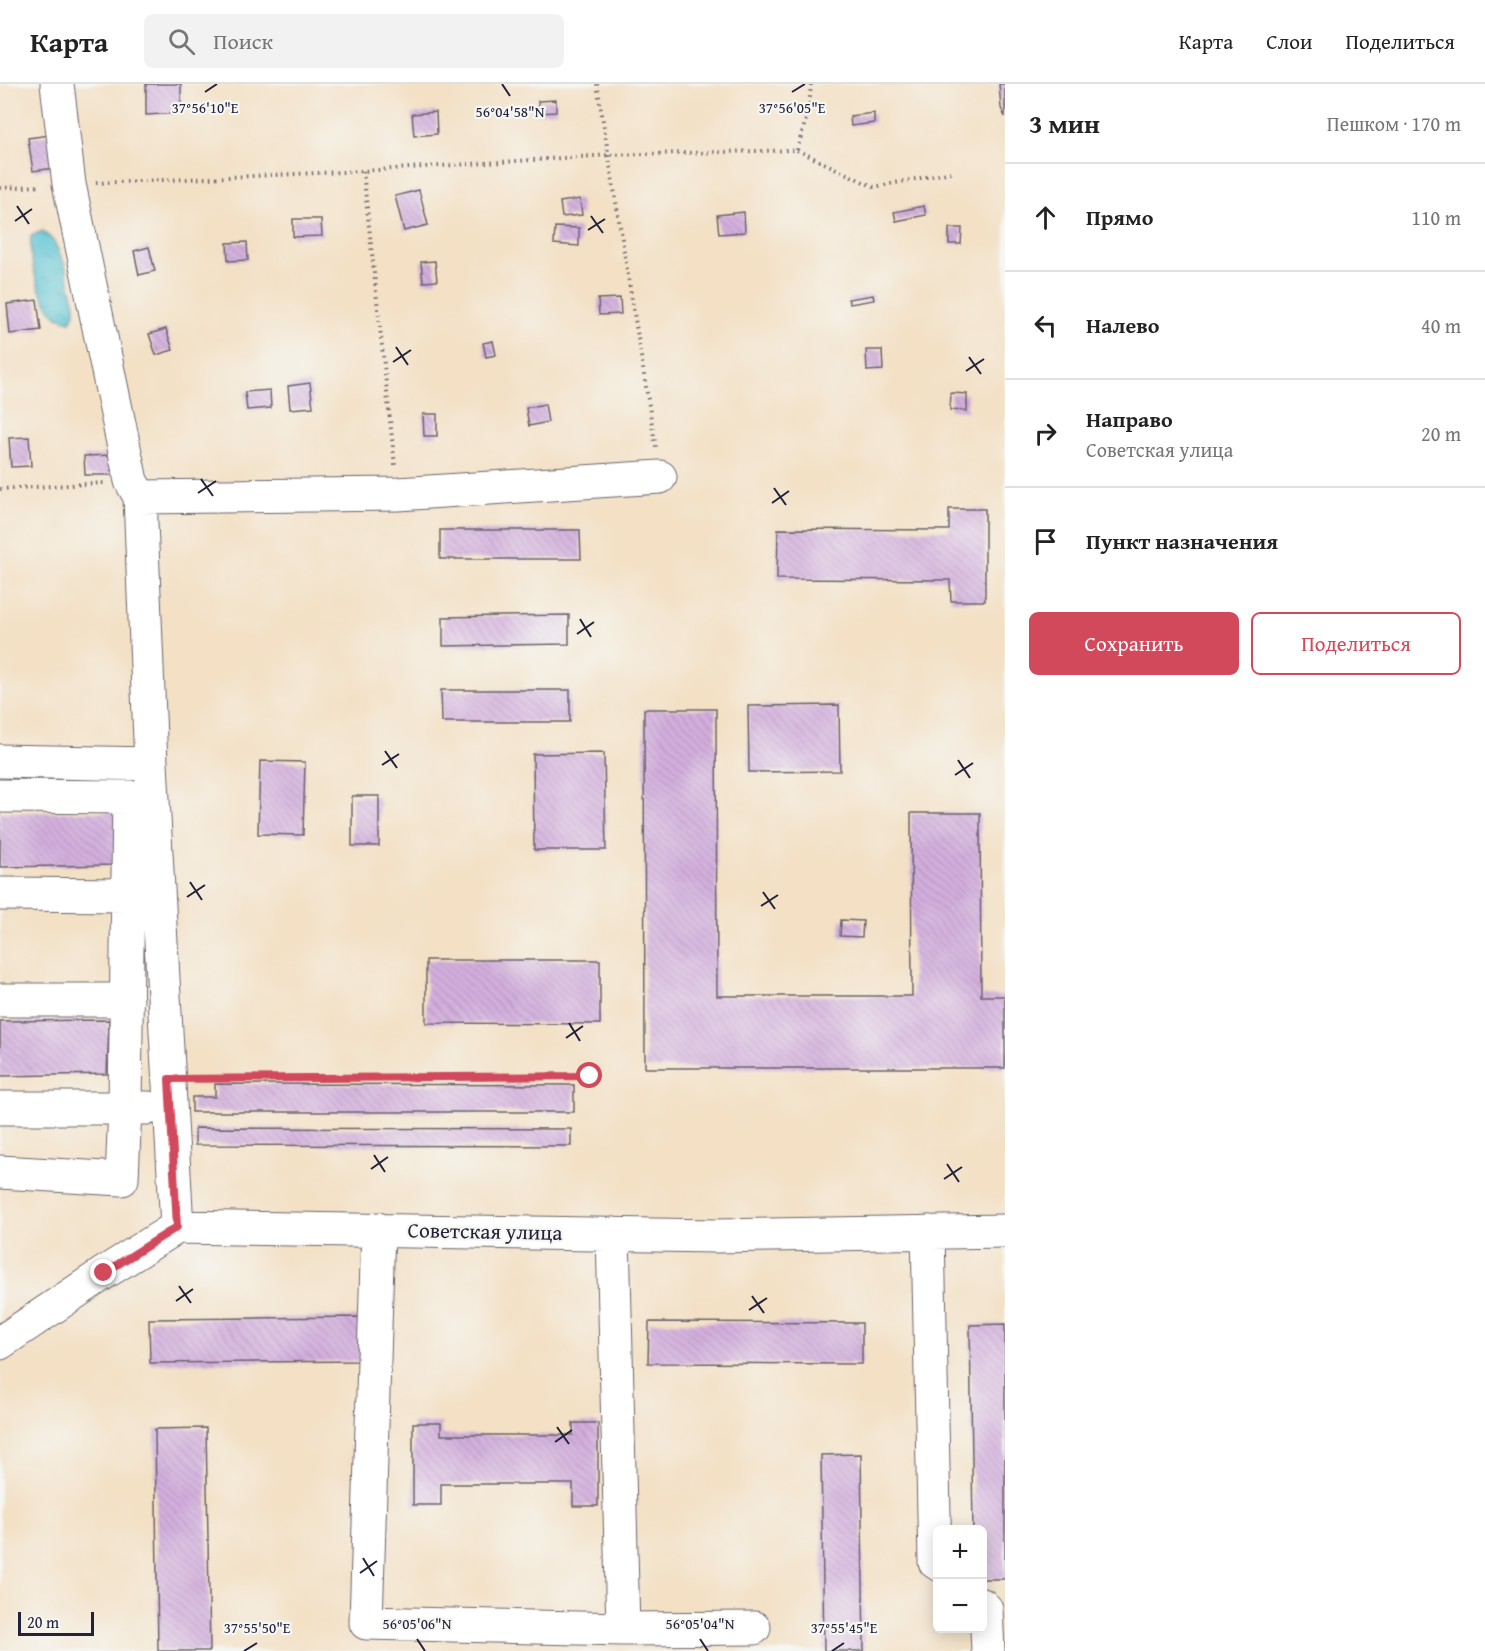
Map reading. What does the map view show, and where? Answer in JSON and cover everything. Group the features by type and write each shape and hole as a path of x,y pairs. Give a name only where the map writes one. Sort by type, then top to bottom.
{"street":[{"path":"0,1343 177,1227 136,489 69,184 57,84"},
{"path":"136,489 398,494 660,477"},
{"path":"0,761 151,764"},
{"path":"0,796 129,797 122,1179 0,1172"},
{"path":"0,894 128,895"},
{"path":"0,1000 127,1000"},
{"path":"0,1108 125,1108 169,1094"},
{"name":"Советская улица","path":"177,1227 715,1236 1005,1231"},
{"path":"378,1229 366,1623 623,1629 754,1628"},
{"path":"928,1232 934,1525"},
{"path":"613,1234 623,1629"},
{"path":"987,1609 988,1651"}],"path":[{"path":"597,84 660,477"},
{"path":"797,150 809,108 811,84"},
{"path":"0,188 363,171 609,155 797,150 874,187 952,172"},
{"path":"363,171 398,494"},
{"path":"0,489 136,489"},
{"path":"169,1094 590,1076"}],"water":[{"path":"43,231 54,242 65,265 75,305 75,313 70,321 58,317 50,309 36,279 31,236"}],"building":[{"path":"146,84 181,84 181,113 146,115"},
{"path":"999,84 1005,84 1005,117 1001,108"},
{"path":"556,100 556,112 539,113 538,101"},
{"path":"436,112 437,134 414,136 412,114"},
{"path":"874,113 874,123 851,126 850,116"},
{"path":"50,135 55,168 33,171 28,138"},
{"path":"419,190 428,225 404,231 395,196"},
{"path":"580,199 582,215 562,217 560,202"},
{"path":"924,206 926,215 896,221 894,212"},
{"path":"744,212 745,232 719,234 717,215"},
{"path":"293,219 321,219 322,236 293,237"},
{"path":"555,227 579,228 579,246 554,244"},
{"path":"949,228 962,228 961,244 949,244"},
{"path":"247,242 248,260 228,261 227,243"},
{"path":"149,247 155,271 139,275 134,251"},
{"path":"435,261 437,281 423,282 421,262"},
{"path":"873,295 874,300 850,304 848,299"},
{"path":"620,298 621,314 599,315 598,299"},
{"path":"37,300 41,330 10,334 7,304"},
{"path":"166,329 173,350 156,355 149,334"},
{"path":"493,341 496,355 486,357 483,343"},
{"path":"866,350 882,350 883,370 867,371"},
{"path":"310,383 313,407 290,409 288,386"},
{"path":"270,390 271,408 247,410 245,392"},
{"path":"951,393 967,394 967,411 950,410"},
{"path":"545,404 548,422 529,426 526,408"},
{"path":"423,414 437,414 437,436 424,436"},
{"path":"29,437 31,466 11,467 9,438"},
{"path":"115,455 115,475 85,475 84,456"},
{"path":"949,509 985,509 985,601 951,601 950,580 777,579 778,529 949,530"},
{"path":"440,530 580,530 581,559 440,559"},
{"path":"569,615 569,644 443,646 443,617"},
{"path":"441,690 570,690 570,722 442,722"},
{"path":"839,705 840,771 749,772 748,706"},
{"path":"644,709 716,709 717,996 912,996 911,813 980,813 981,996 1005,996 1005,1068 645,1068"},
{"path":"604,753 606,850 534,850 533,754"},
{"path":"260,761 305,762 303,835 258,834"},
{"path":"352,796 379,796 379,846 352,846"},
{"path":"0,812 118,812 116,865 0,867"},
{"path":"841,920 863,921 862,937 840,936"},
{"path":"426,960 600,960 600,1024 426,1023"},
{"path":"109,1020 107,1074 0,1076 0,1021"},
{"path":"215,1084 574,1085 574,1112 192,1112 192,1097 215,1097"},
{"path":"195,1128 571,1129 571,1146 195,1145"},
{"path":"363,1317 363,1361 150,1363 149,1319"},
{"path":"649,1322 862,1323 862,1364 648,1363"},
{"path":"1005,1324 1005,1579 987,1579 987,1525 973,1525 970,1325"},
{"path":"413,1423 441,1423 441,1435 573,1435 573,1423 598,1423 598,1506 573,1506 573,1484 441,1484 441,1505 413,1505"},
{"path":"206,1428 210,1651 158,1651 155,1429"},
{"path":"861,1454 864,1651 824,1651 821,1455"}],"route":[{"path":"104,1273 177,1227 169,1079 590,1076"}]}
